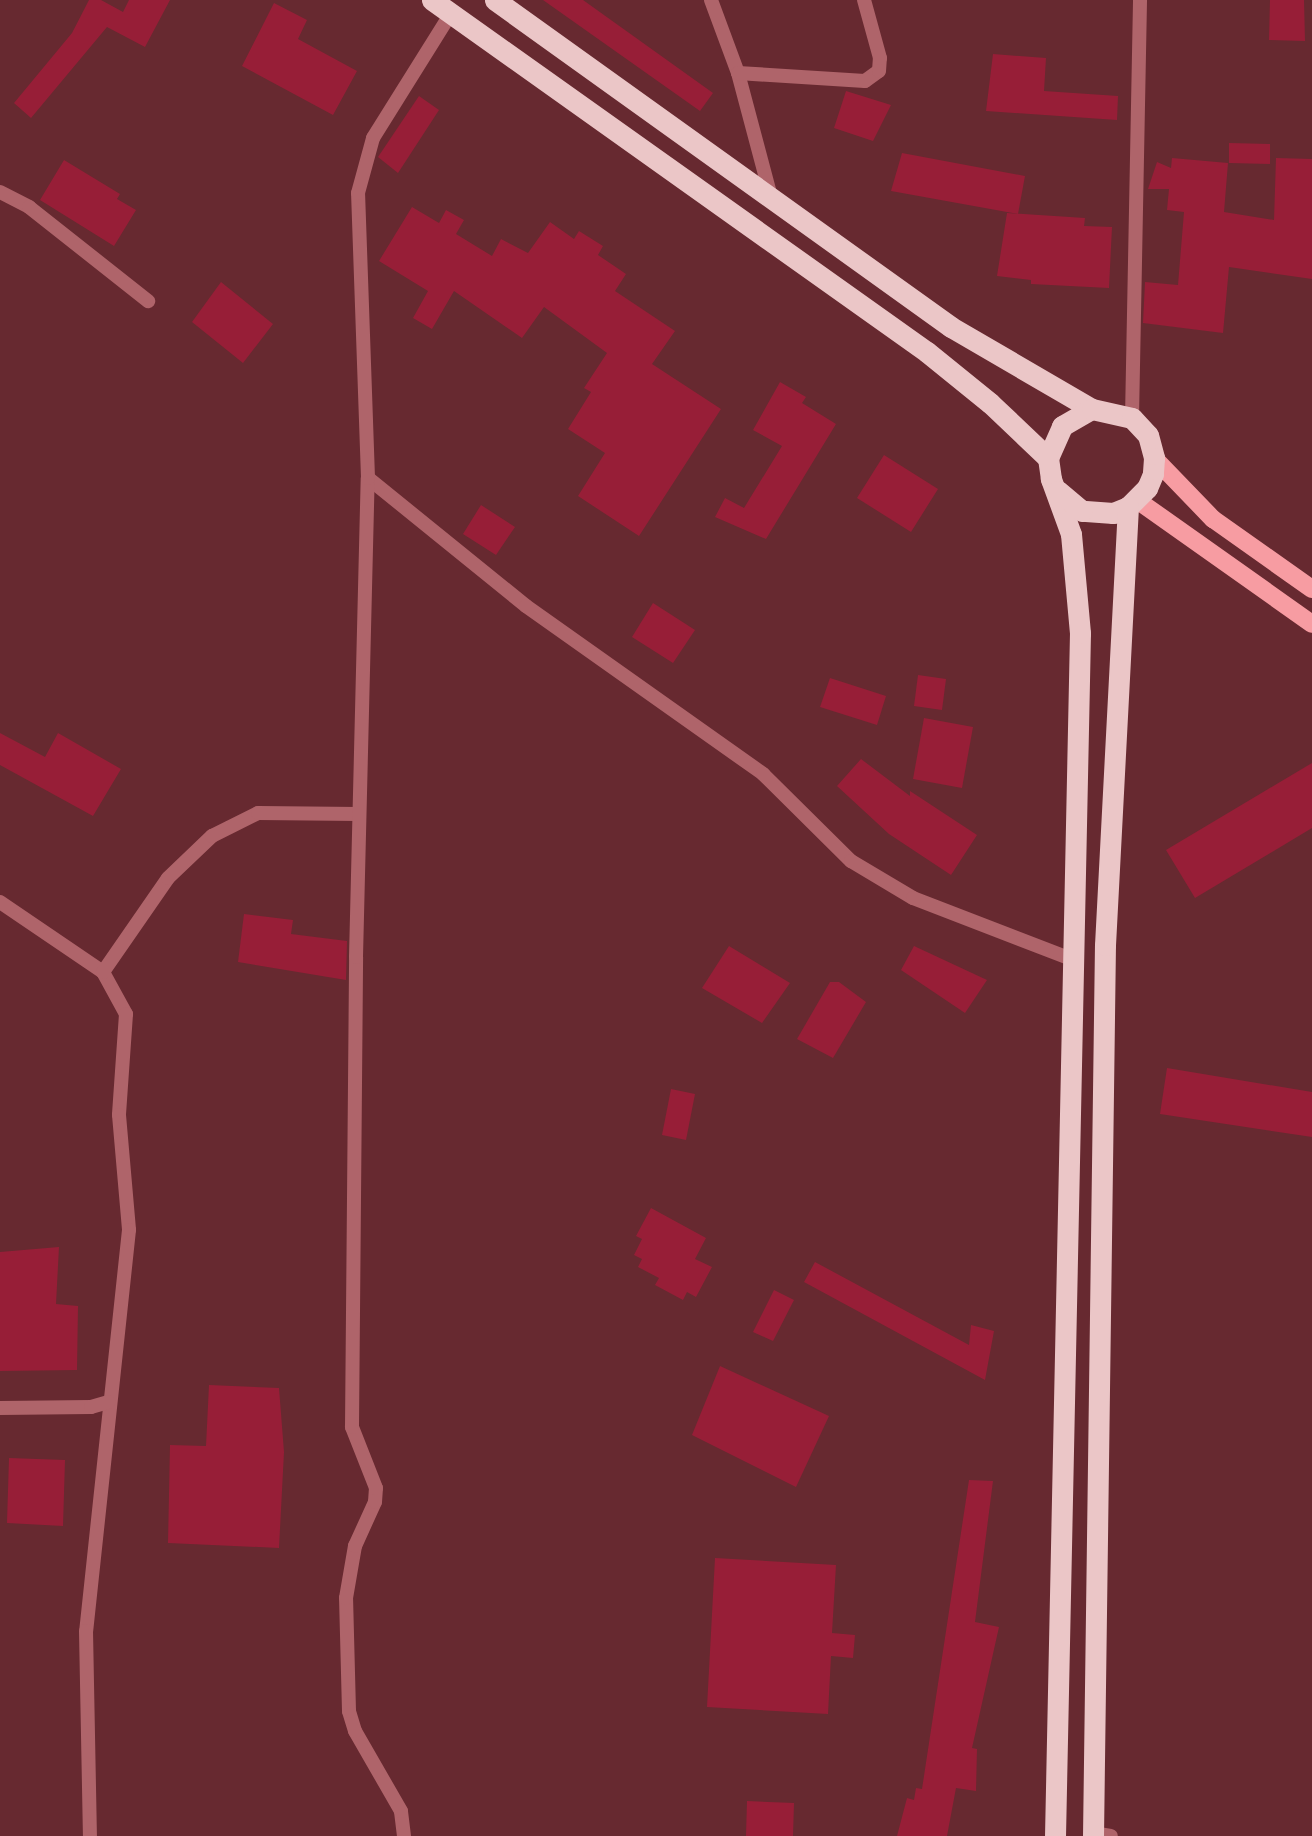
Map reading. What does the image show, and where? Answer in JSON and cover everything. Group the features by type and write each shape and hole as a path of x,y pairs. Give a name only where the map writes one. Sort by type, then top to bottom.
{"highway":[{"path":"432,0 927,352 990,403 1048,458 1071,534 1079,612 1055,1836"},
{"path":"495,0 962,334 1093,408 1132,418 1147,435 1154,458 1153,474 1133,503 1113,513 1082,511 1058,491"},
{"path":"1048,458 1062,425 1093,408"},
{"path":"1099,1835 1105,945 1133,503"}],"main road":[{"path":"1154,458 1213,519 1312,589"},
{"path":"1133,503 1312,624"}],"street":[{"path":"711,0 738,73 771,197"},
{"path":"738,73 865,81 879,71 880,58 864,0"},
{"path":"1132,418 1140,0"},
{"path":"404,1836 401,1811 355,1731 349,1711 346,1598 355,1546 374,1502 376,1488 352,1427 359,814 368,478 358,193 373,138 451,13"},
{"path":"0,192 29,207 148,301"},
{"path":"368,478 526,606 763,774 851,860 913,898 1071,959"},
{"path":"103,972 168,878 212,836 258,813 359,814"},
{"path":"0,902 103,972 126,1014 119,1115 129,1230 108,1402 86,1631 90,1836"},
{"path":"0,1408 91,1407 108,1402"}],"building":[{"path":"89,0 101,0 123,12 129,0 170,0 145,47 107,27 31,118 14,103 72,33"},
{"path":"543,0 583,0 713,93 700,111"},
{"path":"1270,0 1304,0 1305,41 1269,40"},
{"path":"274,3 307,20 298,39 357,71 333,115 242,66"},
{"path":"993,54 1046,58 1044,91 1118,96 1117,120 986,111"},
{"path":"846,91 891,105 873,141 834,128"},
{"path":"419,96 439,110 398,173 378,157"},
{"path":"1229,143 1270,144 1270,164 1229,163"},
{"path":"902,153 1025,176 1018,214 891,191"},
{"path":"1172,158 1228,163 1224,212 1274,220 1276,158 1312,159 1312,279 1229,267 1223,333 1143,323 1145,282 1178,285 1184,212 1167,210 1169,189 1148,189 1157,162 1171,168"},
{"path":"64,160 120,194 117,199 136,210 114,246 40,200"},
{"path":"412,207 439,223 446,210 464,220 456,234 492,256 501,239 528,253 550,222 574,239 579,231 603,246 598,255 626,274 615,291 675,331 652,364 721,409 639,536 578,496 605,453 568,429 591,392 584,388 607,353 544,307 522,338 454,291 432,329 413,318 428,291 379,261"},
{"path":"1007,213 1085,218 1084,226 1112,227 1109,288 1031,284 1031,280 997,276"},
{"path":"221,282 273,324 243,363 192,322"},
{"path":"780,382 806,397 802,403 836,424 766,539 715,517 725,498 744,508 782,446 753,430"},
{"path":"884,455 938,489 911,532 857,498"},
{"path":"481,505 515,527 496,555 463,534"},
{"path":"653,603 695,630 673,663 632,637"},
{"path":"918,675 946,679 942,710 914,706"},
{"path":"830,678 886,696 877,725 820,707"},
{"path":"924,718 973,727 962,788 913,779"},
{"path":"0,733 45,757 58,733 121,769 93,816 0,765"},
{"path":"861,759 910,796 910,791 977,835 951,875 889,834 837,786"},
{"path":"1312,763 1312,828 1195,898 1166,850"},
{"path":"244,914 293,920 291,934 347,941 346,980 238,962"},
{"path":"729,946 790,983 762,1023 702,988"},
{"path":"914,946 987,980 965,1013 901,970"},
{"path":"830,982 839,982 866,1002 833,1058 797,1039"},
{"path":"1167,1068 1312,1092 1312,1137 1160,1114"},
{"path":"671,1089 695,1094 686,1140 662,1135"},
{"path":"651,1208 706,1238 695,1259 712,1267 696,1297 687,1292 683,1300 655,1285 659,1278 638,1267 642,1259 634,1255 642,1239 636,1236"},
{"path":"59,1247 56,1304 78,1306 77,1370 0,1371 0,1252"},
{"path":"815,1262 969,1345 971,1325 994,1331 985,1380 804,1282"},
{"path":"774,1290 794,1300 773,1341 753,1332"},
{"path":"720,1366 829,1416 796,1487 692,1435"},
{"path":"209,1385 279,1388 284,1452 279,1548 168,1543 170,1445 206,1446"},
{"path":"9,1458 65,1460 63,1526 7,1523"},
{"path":"969,1480 993,1481 975,1622 999,1627 972,1748 977,1749 976,1791 956,1788 947,1836 897,1836 907,1798 914,1800 916,1788 922,1789"},
{"path":"715,1558 836,1565 832,1633 855,1635 853,1658 831,1656 828,1714 707,1707"},
{"path":"747,1801 794,1803 793,1836 746,1836"}]}
